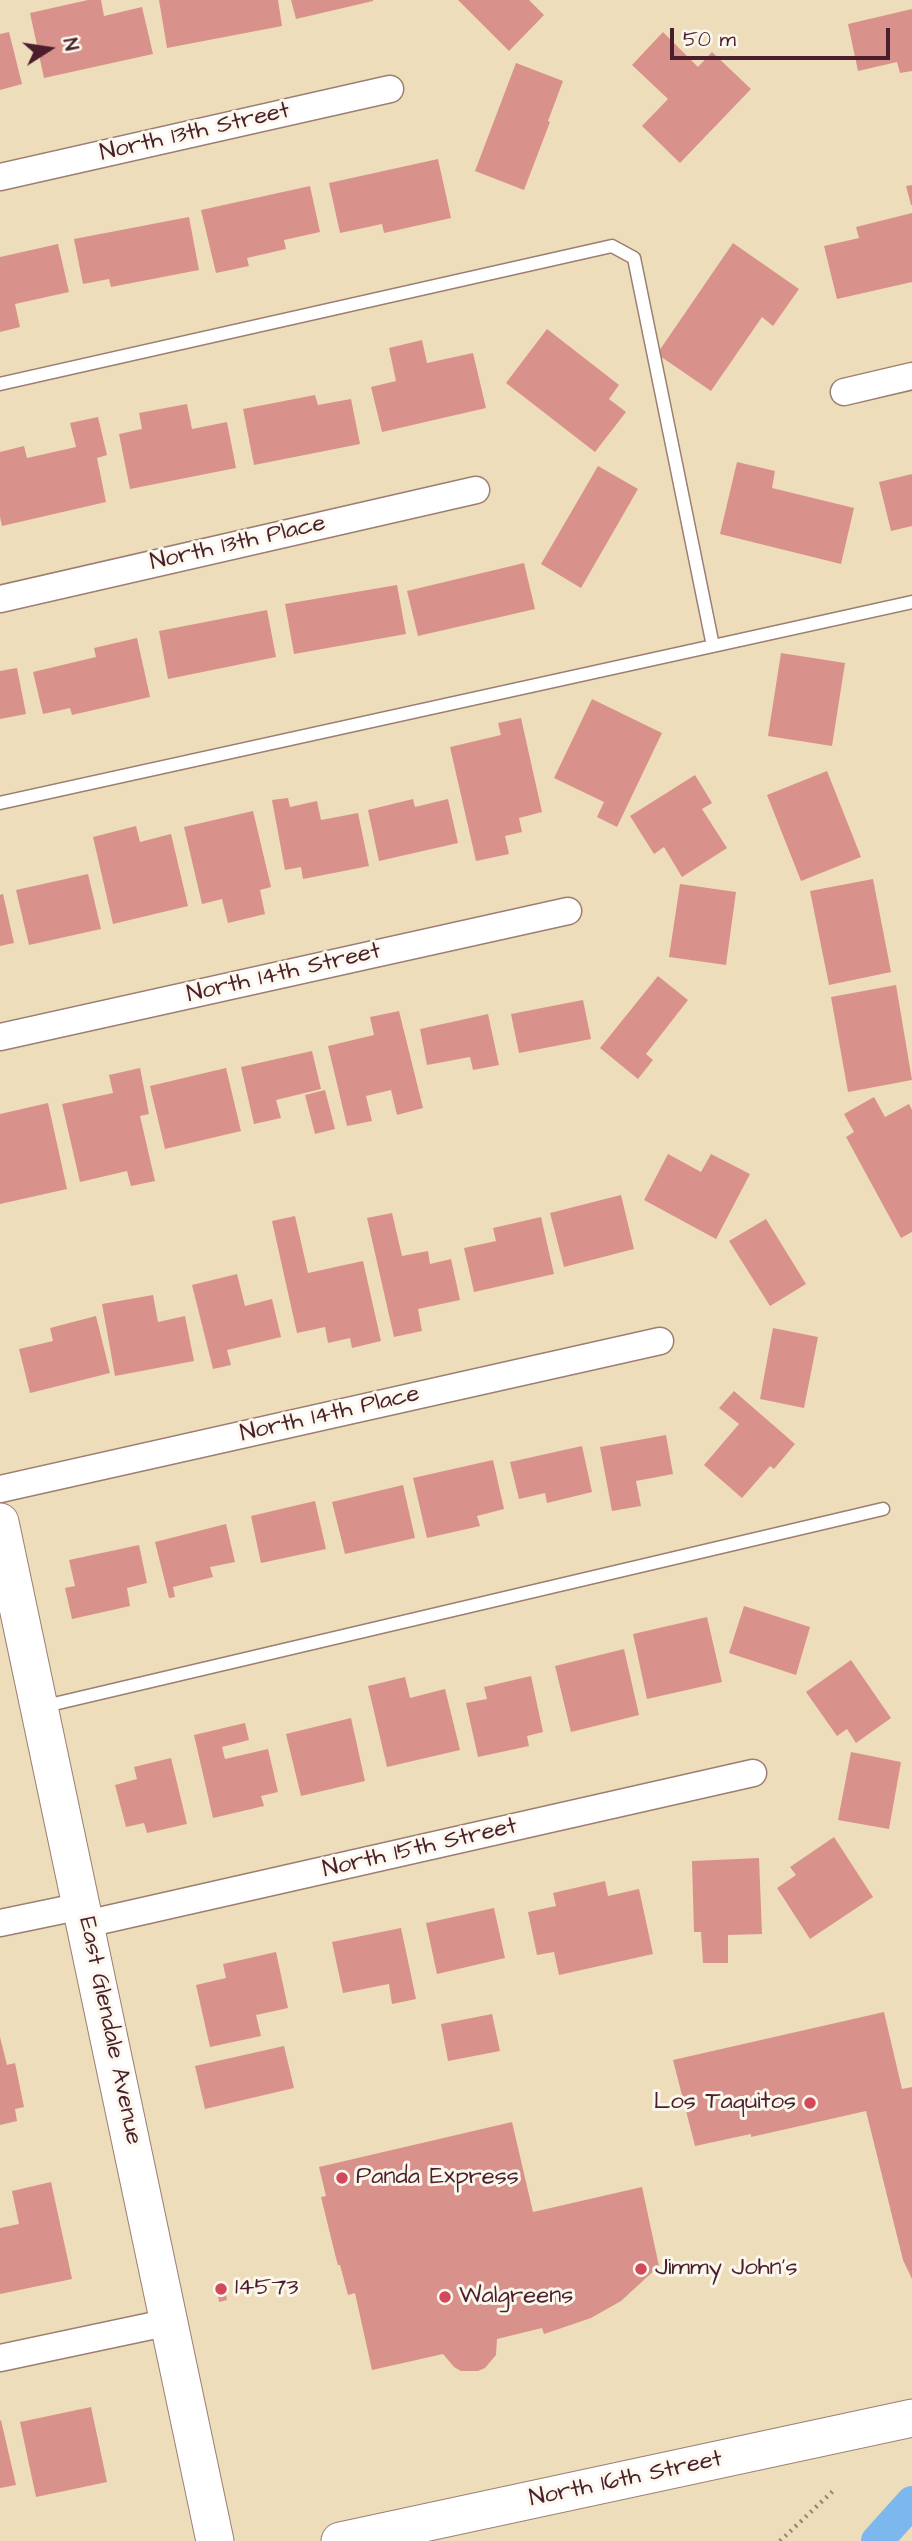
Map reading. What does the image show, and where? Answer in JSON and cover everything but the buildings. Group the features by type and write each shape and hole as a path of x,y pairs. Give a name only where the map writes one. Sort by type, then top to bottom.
{"main road":[{"name":"East Glendale Avenue","path":"0,1522 215,2541"},
{"name":"North 16th Street","path":"340,2541 906,2420"}],"street":[{"name":"North 13th Street","path":"0,177 390,89"},
{"path":"844,392 912,376"},
{"name":"North 13th Place","path":"0,598 476,490"},
{"name":"North 14th Street","path":"0,1037 568,911"},
{"name":"North 14th Place","path":"0,1489 660,1341"},
{"name":"North 15th Street","path":"0,1923 84,1915 753,1773"},
{"path":"0,2358 170,2322"}],"lane":[{"path":"0,384 612,246 634,258 713,646"},
{"path":"0,803 912,602"},
{"path":"40,1708 883,1509"}],"path":[{"path":"780,2541 834,2490"}],"waterway":[{"path":"877,2541 912,2502"}],"place":[{"name":"Los Taquitos","path":"810,2103"},
{"name":"Panda Express","path":"342,2178"},
{"name":"Jimmy John's","path":"641,2269"},
{"name":"14573","path":"221,2289"},
{"name":"Walgreens","path":"445,2297"}]}
